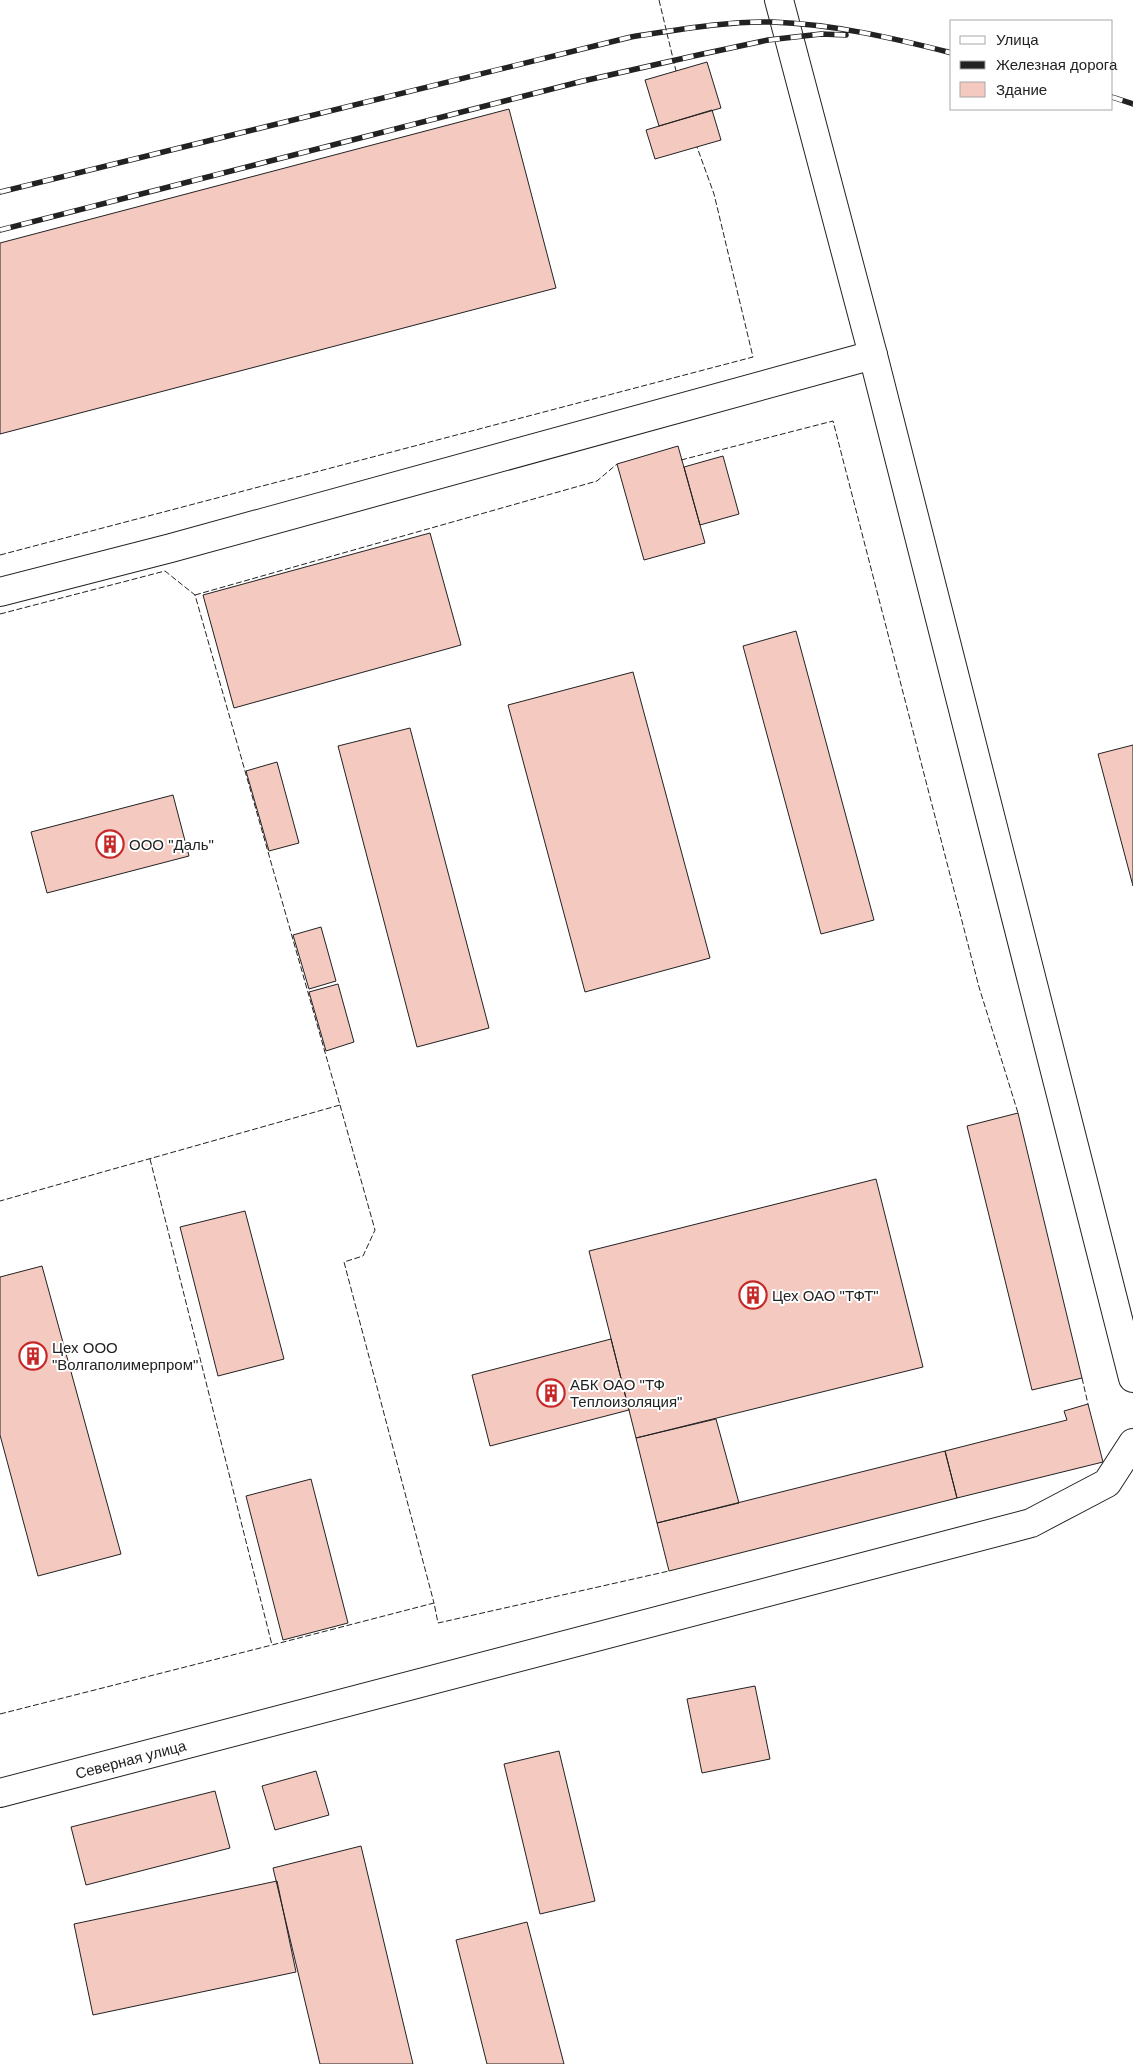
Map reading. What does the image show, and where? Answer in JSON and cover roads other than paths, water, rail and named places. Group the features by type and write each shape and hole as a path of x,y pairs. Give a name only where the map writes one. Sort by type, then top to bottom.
{"street":[{"path":"779,0 873,355 1133,1378"},
{"path":"0,592 171,548 873,355"},
{"name":"Северная улица","path":"0,1793 260,1723 1031,1523 1107,1484 1133,1443"}],"railway":[{"path":"0,192 631,37 683,29 754,22 795,23 863,33 950,52"},
{"path":"0,230 583,81 768,40 821,34 846,35"},
{"path":"1113,97 1133,104"}],"place":[{"name":"ООО \"Даль\"","path":"110,844"},
{"name":"Цех ОАО \"ТФТ\"","path":"753,1295"},
{"name":"Цех ООО \"Волгаполимерпром\"","path":"33,1356"},
{"name":"АБК ОАО \"ТФ Теплоизоляция\"","path":"551,1393"}]}
